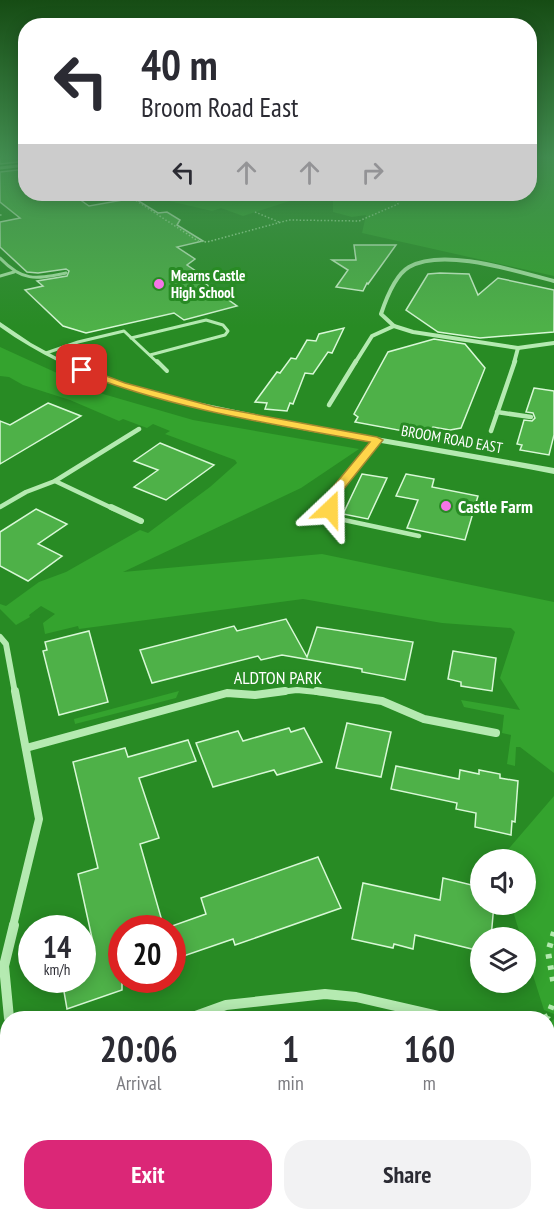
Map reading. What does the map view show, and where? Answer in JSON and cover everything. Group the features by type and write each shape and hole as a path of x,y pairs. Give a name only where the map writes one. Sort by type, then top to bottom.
{"street":[{"path":"554,281 467,262 450,260 421,263 408,268 383,303 381,314 394,326 413,332 518,348 554,343"},
{"path":"329,405 372,336 394,326"},
{"name":"BROOM ROAD EAST","path":"1,327 46,353 122,386 215,410 554,471"},
{"path":"491,431 518,348"},
{"path":"497,412 531,417"},
{"path":"0,507 26,492 55,481 140,429"},
{"path":"55,481 141,521"},
{"path":"0,637 6,644 39,819 4,966 8,1011"},
{"name":"ALDTON PARK","path":"26,748 227,693 255,695 297,690 382,701 424,719 496,733"},
{"path":"209,1011 226,1005 325,994 356,997 417,1011"}],"lane":[{"path":"0,258 14,272 29,278 66,273"},
{"path":"0,276 14,272"},
{"path":"131,338 206,320 223,325 228,331 225,335 150,355"},
{"path":"46,353 78,342 124,331 167,371"},
{"path":"377,440 329,499 330,509 335,516 344,520 418,536"}],"path":[{"path":"156,213 198,240 207,242 289,220 359,221 377,213"},
{"path":"257,213 279,222"},
{"path":"554,933 548,952 554,986"}],"green space":[{"path":"235,213 252,213 243,216"},
{"path":"337,213 554,213 554,276 362,233 366,215 352,217"},
{"path":"0,347 103,394 193,420 359,449 301,488 123,572 322,554 554,602 554,773 520,747 516,747 515,766 507,764 511,735 502,733 504,715 464,707 461,700 520,710 500,678 515,632 511,628 442,623 303,599 79,629 78,626 45,634 43,623 55,614 41,606 29,615 30,617 16,625 0,609 0,604 6,606 39,582 66,572 140,530 148,533 210,487 237,463 235,460 165,434 170,431 153,424 147,428 123,419 119,421 70,400 23,385 9,377 0,376"},
{"path":"179,691 176,698 75,724 74,719"},
{"path":"554,796 554,1011 544,1010 536,985 536,927 518,927 514,915 536,915 536,849 508,849"}],"building":[{"name":"Mearns Castle High School","path":"14,213 169,213 180,220 177,225 203,241 177,247 195,259 187,265 205,277 203,282 237,306 184,320 174,313 86,333 63,326 25,290 43,286 37,281 67,276 69,271 66,269 38,273 27,272 0,247 0,222 20,218"},
{"path":"354,245 396,245 363,291 336,287 348,270 332,260 356,260"},
{"path":"428,274 469,274 478,295 498,278 554,290 554,332 480,338 438,332 406,310"},
{"path":"344,328 332,353 328,352 313,374 305,373 293,404 290,403 287,411 265,409 267,403 255,402 277,372 280,373 291,358 296,359 307,340 316,341 319,334"},
{"path":"434,339 465,344 485,368 461,428 450,430 433,427 430,436 355,422 358,417 354,414 388,352"},
{"path":"534,388 554,391 554,435 549,455 520,450 522,445 517,444 524,420 532,421 535,418 533,413 526,412"},
{"path":"48,403 81,416 0,464 0,421 10,425"},
{"path":"160,443 214,465 166,500 134,487 158,470 134,461"},
{"path":"362,474 387,478 368,519 343,514"},
{"name":"Castle Farm","path":"406,474 434,479 432,487 478,496 465,540 407,528 418,500 396,496"},
{"path":"36,509 67,524 38,544 62,556 28,581 0,566 0,532"},
{"path":"286,619 307,657 317,627 413,642 405,680 362,672 362,669 282,655 261,660 258,656 152,683 140,650 234,626 237,631"},
{"path":"89,631 108,702 59,715 43,651 47,650 45,642"},
{"path":"453,651 496,658 492,691 461,686 461,682 448,679"},
{"path":"347,723 391,732 381,777 336,768"},
{"path":"289,728 291,732 304,728 322,762 277,775 274,770 213,787 196,743 238,731 243,741"},
{"path":"188,740 196,761 139,778 159,838 140,844 160,915 108,915 108,993 113,993 67,1009 64,993 96,993 96,915 87,915 78,874 98,868 73,762 125,748 128,757"},
{"path":"396,766 459,779 460,770 479,774 479,770 500,774 500,778 518,781 515,822 512,821 511,835 475,827 476,813 456,809 457,803 391,789"},
{"path":"318,857 341,908 235,945 233,939 186,955 186,921 206,914 201,898"},
{"path":"443,878 470,885 470,915 493,915 492,927 470,927 470,949 415,935 413,949 394,944 393,948 352,939 363,883 440,900"}],"place":[{"name":"Mearns Castle High School","path":"159,284"},
{"name":"Castle Farm","path":"446,506"}],"route":[{"path":"82,370 122,386 215,410 377,440 329,499 330,509"}]}
